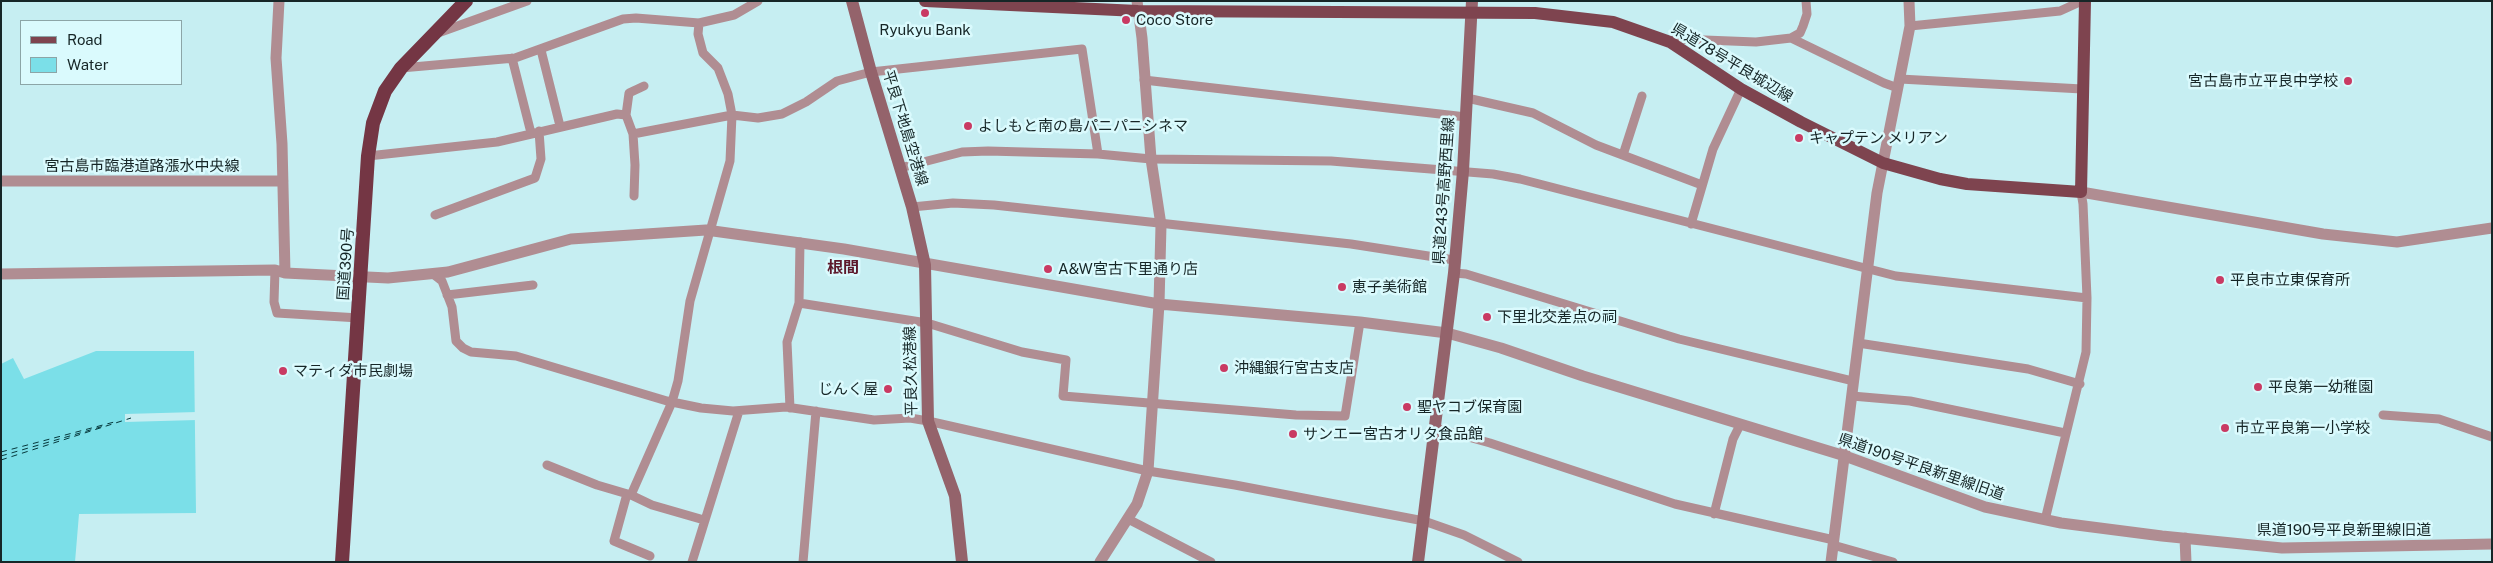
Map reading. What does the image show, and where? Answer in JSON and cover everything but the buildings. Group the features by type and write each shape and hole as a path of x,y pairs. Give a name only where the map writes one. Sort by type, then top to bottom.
{"highway":[{"name":"国道390号","path":"342,562 368,156 373,123 385,91 401,68 466,1"}],"main road":[{"name":"平良下地島空港線","path":"852,1 870,72 912,207 925,265"},
{"name":"県道78号平良城辺線","path":"925,1 1138,6 1472,7 1613,22 1670,42 1741,89 1801,122 1883,163 1932,177 1967,184 2081,192"},
{"path":"2081,192 2083,1"},
{"name":"県道243号高野西里線","path":"1418,562 1454,273 1463,171 1472,7"},
{"name":"平良久松港線","path":"925,265 928,421 956,496 962,562"}],"street":[{"path":"279,1 276,58 283,181 280,271 274,302 277,313 359,318"},
{"path":"435,34 527,1"},
{"path":"401,68 512,58 541,50 623,20 636,18 700,23 734,15 758,1"},
{"path":"1670,42 1679,39 1756,42 1791,38 1800,32 1804,26 1807,14 1806,1"},
{"path":"1831,562 1853,381 1883,163 1910,26 1909,1"},
{"path":"1910,26 2060,11 2083,1"},
{"path":"1100,562 1137,504 1148,471 1151,402 1159,304 1161,225 1151,158 1138,6"},
{"path":"650,556 614,541 629,495 672,402 678,381 690,300 730,161 732,115 728,94 718,68 703,52 698,34 700,23"},
{"path":"1791,38 1884,83 2082,89"},
{"path":"633,134 732,115 758,118 782,114 806,102 837,81 870,72 1082,49 1098,154"},
{"path":"541,50 560,126"},
{"path":"435,215 535,178 542,159 512,58"},
{"path":"1144,80 1466,118"},
{"path":"634,196 633,134 626,115 629,93 644,86"},
{"path":"1691,224 1713,149 1741,89"},
{"path":"1623,156 1642,96"},
{"path":"1467,98 1533,113 1596,145 1702,185"},
{"path":"368,156 498,142 560,126 617,114 626,115"},
{"path":"900,168 962,152 1331,161 1463,171 1520,179 1868,269 1918,280 2087,298"},
{"name":"宮古島市臨港道路漲水中央線","path":"1,180 283,181"},
{"path":"2045,520 2065,433 2080,384 2086,352 2087,298 2081,192 2323,234 2397,242 2492,228"},
{"path":"912,207 953,203 994,205 1161,225 1351,244 1454,260"},
{"name":"県道190号平良新里線旧道","path":"1,274 280,271 388,278 433,274 571,239 709,230 800,242 1159,304 1360,322 1447,333 1501,348 1583,376 1845,456 1985,508 2045,520 2282,548 2492,544"},
{"path":"790,408 788,342 799,303 800,242"},
{"path":"1454,273 1492,282 1679,339 1853,381"},
{"path":"433,274 442,281 452,307 456,341 471,352 516,356 672,402 701,408 738,411 790,408 874,420 910,418 928,421 1148,471 1235,485 1424,522 1464,535 1518,562"},
{"path":"447,295 533,285"},
{"path":"799,303 927,323 1022,352 1066,360 1063,396 1296,415 1345,416 1360,322"},
{"path":"1858,343 2028,369 2080,384"},
{"path":"1852,396 1910,400 2065,433"},
{"path":"692,562 738,411"},
{"path":"803,562 816,411"},
{"path":"2383,415 2439,419 2492,437"},
{"path":"1714,514 1733,439 1740,424"},
{"path":"1436,428 1507,448 1638,493 1714,514 1834,543 1893,562"},
{"path":"547,465 597,485 704,520"},
{"path":"1128,519 1211,562"},
{"path":"2185,538 2186,562"}],"water":[{"path":"96,351 194,351 196,513 79,514 75,562 1,562 1,364 13,358 24,379"}],"pier":[{"path":"197,412 197,420 125,422 125,414"}],"ferry route":[{"path":"1,460 131,418"},
{"path":"1,452 118,421"},
{"path":"1,456 104,426"}],"place":[{"name":"Ryukyu Bank","path":"925,13"},
{"name":"Coco Store","path":"1126,20"},
{"name":"宮古島市立平良中学校","path":"2348,81"},
{"name":"よしもと南の島パニパニシネマ","path":"968,126"},
{"name":"キャプテン メリアン","path":"1799,138"},
{"name":"A&W宮古下里通り店","path":"1048,269"},
{"name":"平良市立東保育所","path":"2220,280"},
{"name":"恵子美術館","path":"1342,287"},
{"name":"下里北交差点の祠","path":"1487,317"},
{"name":"沖縄銀行宮古支店","path":"1224,368"},
{"name":"マティダ市民劇場","path":"283,371"},
{"name":"平良第一幼稚園","path":"2258,387"},
{"name":"じんく屋","path":"888,389"},
{"name":"聖ヤコブ保育園","path":"1407,407"},
{"name":"市立平良第一小学校","path":"2225,428"},
{"name":"サンエー宮古オリタ食品館","path":"1293,434"}],"district":[{"name":"根間","path":"843,268"}]}
